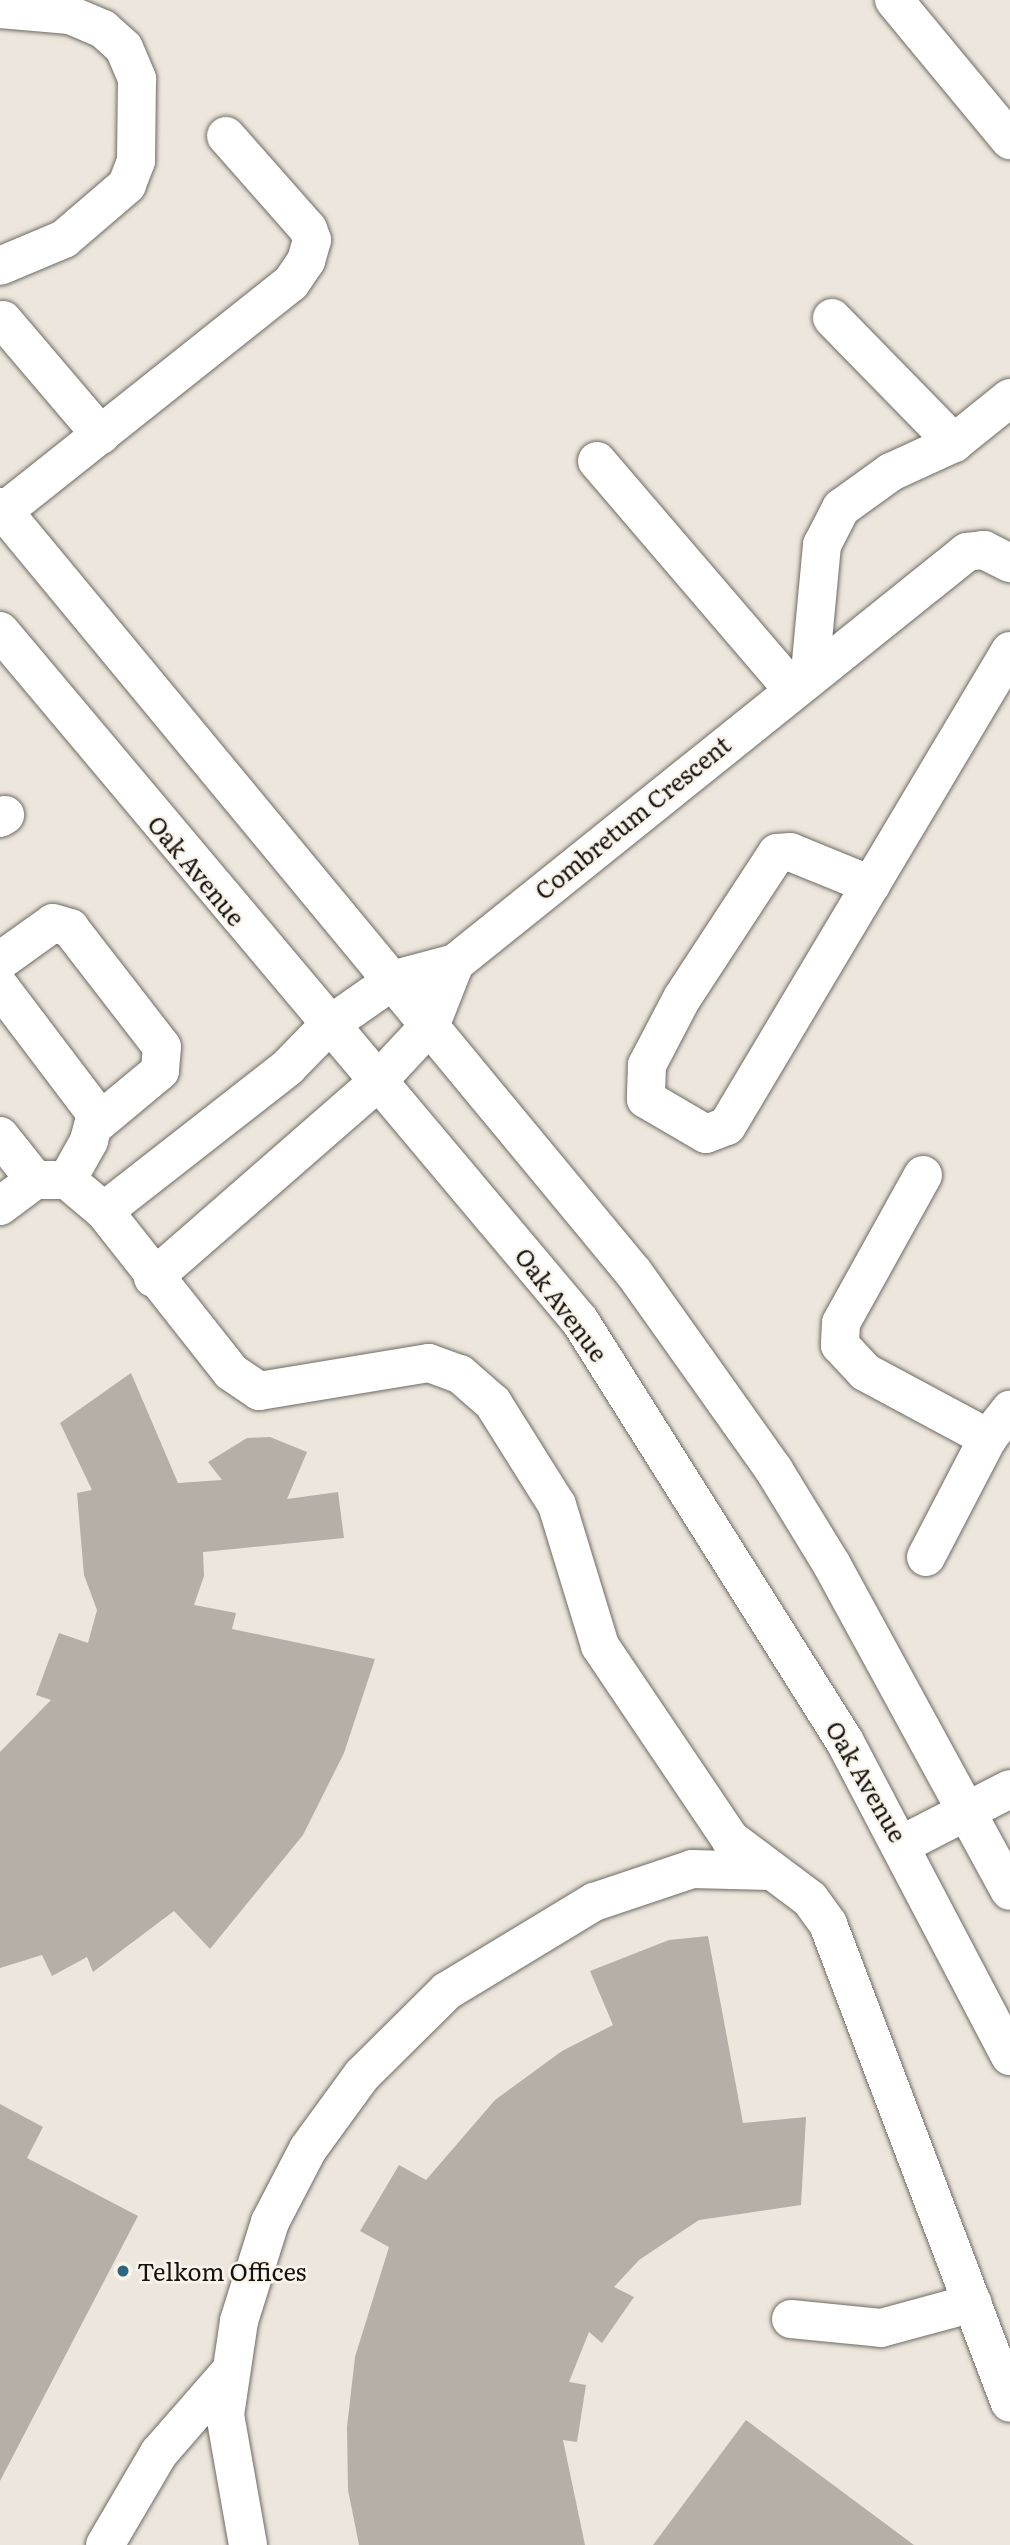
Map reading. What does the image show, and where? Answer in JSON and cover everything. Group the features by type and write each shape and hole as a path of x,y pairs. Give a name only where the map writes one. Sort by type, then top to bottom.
{"street":[{"path":"894,0 1010,140"},
{"path":"0,9 70,15 103,29 124,48 137,79 136,161 127,185 64,239 0,266"},
{"path":"226,136 308,229 312,240 306,261 292,283 102,435 2,509 395,979 634,1273 774,1471 970,1809 1010,1891"},
{"path":"832,318 954,443"},
{"path":"3,320 102,435"},
{"path":"801,680 822,545 830,525 855,494 954,443 1010,398"},
{"path":"597,461 801,680"},
{"name":"Combretum Crescent","path":"104,1211 288,1067 328,1026 395,979 454,963 801,680 967,552 984,550 1010,563"},
{"name":"Oak Avenue","path":"0,631 375,1084 580,1321 778,1628 903,1843 1010,2056"},
{"path":"871,884 790,852 777,853 682,998 647,1065 646,1099 706,1134 727,1126 1010,651"},
{"path":"0,961 53,923 70,928 162,1047 160,1071 95,1125 51,1180 0,1206"},
{"path":"153,1278 375,1084 431,1024 454,963"},
{"path":"0,988 92,1105 95,1125"},
{"path":"0,1136 51,1180 104,1211 153,1278 231,1372 259,1391 429,1363 460,1374 494,1403 557,1505 600,1646 714,1819 770,1871 810,1899 836,1942 1010,2403"},
{"path":"923,1175 841,1323 840,1345 865,1372 999,1424 926,1557"},
{"path":"903,1843 1010,1789"},
{"path":"248,2545 229,2458 228,2374 270,2222 287,2188 354,2086 410,2022 447,1991 594,1902 692,1870 770,1871"},
{"path":"791,2319 881,2328 973,2303"},
{"path":"107,2545 159,2453 228,2374"}],"building":[{"path":"131,1373 178,1483 222,1480 208,1462 247,1438 270,1437 307,1452 287,1499 338,1492 344,1538 203,1552 204,1576 194,1605 236,1613 232,1629 375,1659 344,1753 303,1835 210,1949 174,1911 93,1972 87,1957 52,1976 42,1955 0,1968 0,1752 51,1700 36,1695 59,1633 88,1643 97,1610 84,1575 77,1493 92,1490 60,1423"},
{"path":"708,1936 743,2123 806,2117 801,2205 699,2220 639,2260 614,2287 634,2297 602,2343 589,2332 569,2382 586,2385 577,2442 563,2440 585,2545 359,2545 348,2490 347,2427 355,2357 389,2247 360,2231 399,2165 426,2180 495,2100 562,2051 613,2025 590,1971 669,1940"},
{"path":"0,2104 43,2127 27,2158 138,2216 0,2481"},
{"path":"746,2420 914,2545 653,2545"}],"place":[{"name":"Telkom Offices","path":"123,2271"}]}
